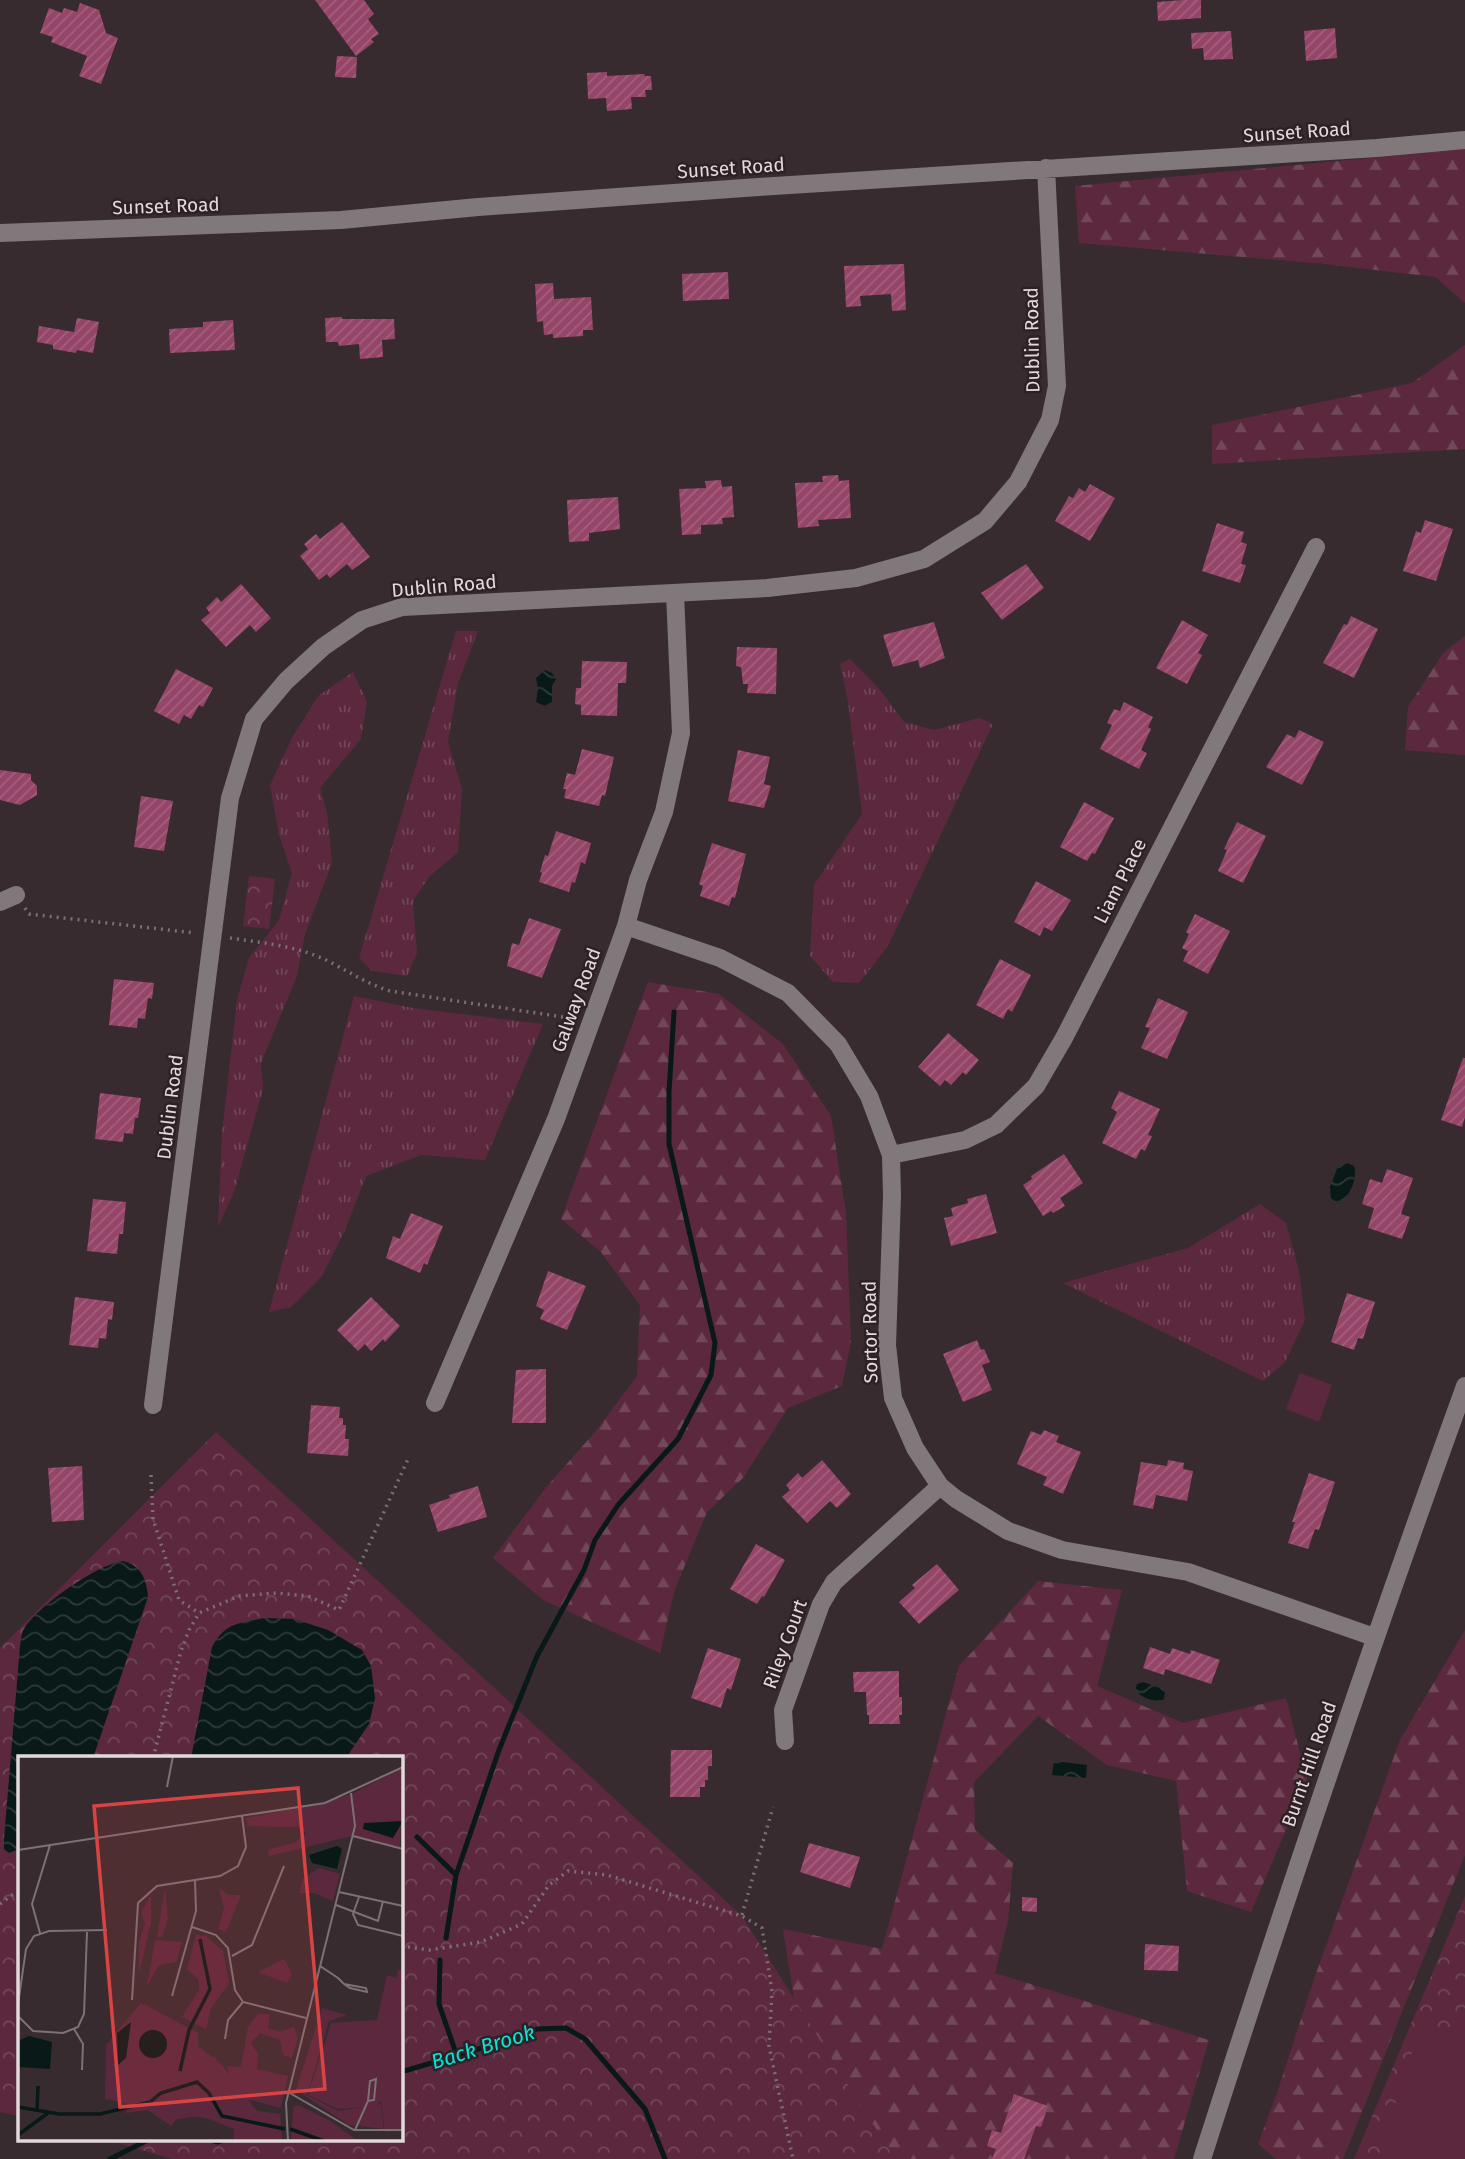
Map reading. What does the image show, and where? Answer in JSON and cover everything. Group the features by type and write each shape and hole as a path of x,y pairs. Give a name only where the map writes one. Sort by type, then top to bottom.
{"street":[{"name":"Sunset Road","path":"0,233 341,220 492,206 1465,140"},
{"name":"Dublin Road","path":"153,1405 230,798 254,719 286,681 323,647 362,620 402,607 767,588 856,578 924,559 985,521 1017,482 1050,420 1057,386 1046,168"},
{"name":"Liam Place","path":"891,1155 965,1140 996,1125 1037,1086 1316,547"},
{"name":"Galway Road","path":"435,1403 556,1119 664,812 681,733 675,593"},
{"name":"Sortor Road","path":"625,926 720,958 788,993 838,1044 869,1096 891,1155 887,1345 893,1398 915,1448 940,1486 1008,1531 1062,1550 1188,1572 1374,1637"},
{"name":"Burnt Hill Road","path":"1208,2157 1374,1637 1465,1386"},
{"name":"Riley Court","path":"785,1741 783,1710 821,1604 834,1581 940,1486"}],"path":[{"path":"8,899 29,914 200,934"},
{"path":"225,937 285,947 309,954 390,991 570,1018"},
{"path":"154,1756 181,1651 199,1614 239,1596 276,1593 308,1596 340,1611 409,1457"},
{"path":"150,1475 153,1519 179,1600 199,1614"},
{"path":"741,1916 773,1807"},
{"path":"402,1946 430,1950 481,1942 522,1924 549,1885 568,1871 607,1875 741,1916 762,1928 772,1990 769,2046 793,2159"},
{"path":"0,1904 18,1891"}],"green space":[{"path":"1465,149 1465,303 1435,277 1324,264 1079,243 1075,186"},
{"path":"1465,345 1465,449 1212,464 1212,425 1412,383"},
{"path":"456,631 478,631 458,683 448,742 462,789 458,852 429,877 413,901 417,953 407,976 372,971 359,958"},
{"path":"1465,636 1465,755 1405,750 1408,707 1444,652"},
{"path":"850,659 880,690 904,722 934,730 979,718 993,724 888,946 859,983 833,982 810,956 814,885 862,814 848,702 840,664"},
{"path":"353,672 367,702 361,739 320,788 327,812 332,863 305,934 297,976 261,1063 263,1089 234,1192 218,1227 222,1133 237,1000 249,958 279,920 292,873 279,835 270,785 292,738 318,696"},
{"path":"249,876 275,879 269,929 243,926"},
{"path":"648,982 719,994 783,1044 831,1116 846,1213 851,1342 842,1386 788,1408 743,1478 707,1512 674,1592 660,1653 543,1600 493,1558 548,1485 595,1432 637,1376 640,1305 600,1251 561,1219"},
{"path":"354,996 413,1008 543,1024 485,1160 421,1155 366,1176 345,1230 322,1276 291,1307 269,1312"},
{"path":"1260,1204 1286,1223 1299,1271 1305,1320 1285,1362 1263,1381 1063,1283 1188,1248"},
{"path":"1300,1373 1332,1385 1319,1422 1286,1409"},
{"path":"216,1432 742,1916 895,2159 172,2159 115,2142 402,2142 402,1756 18,1756 18,2116 0,2112 0,1648"},
{"path":"1038,1581 1122,1590 1097,1686 1183,1723 1286,1698 1307,1780 1251,1912 1187,1891 1176,1781 1107,1765 1038,1716 974,1782 975,1830 1013,1863 1008,1921 995,1973 1209,2040 1174,2159 838,2159 818,2151 783,1929 882,1949 959,1666"},
{"path":"1465,1630 1465,1855 1343,2159 1276,2159 1258,2144 1314,1979 1400,1740"},
{"path":"1465,1896 1465,2159 1354,2159"},
{"path":"1422,2023 1465,2037 1465,2159 1407,2159 1380,2150"}],"water":[{"path":"545,670 552,673 556,679 552,686 552,702 544,706 536,702 536,678"},
{"path":"1347,1163 1354,1166 1355,1176 1350,1191 1340,1203 1331,1200 1330,1187 1338,1166"},
{"path":"123,1561 139,1570 148,1597 94,1756 18,1756 18,1849 9,1853 4,1849 4,1839 23,1631 54,1598 112,1564"},
{"path":"265,1618 294,1619 328,1630 362,1650 371,1666 375,1698 369,1724 347,1756 191,1756 212,1647 228,1628"},
{"path":"1143,1682 1163,1689 1164,1699 1152,1700 1138,1693 1135,1690 1137,1684"},
{"path":"1054,1761 1087,1765 1086,1778 1052,1775"}],"building":[{"path":"315,0 364,0 374,14 368,19 379,34 371,39 374,42 356,56"},
{"path":"1201,0 1201,18 1158,21 1157,2"},
{"path":"80,3 99,10 106,33 118,38 101,84 79,76 87,56 51,42 53,37 40,33 49,8 62,13 64,8 77,12"},
{"path":"1335,28 1337,58 1306,61 1304,31"},
{"path":"1231,31 1233,59 1204,60 1203,48 1192,49 1191,33"},
{"path":"337,56 357,57 356,78 335,77"},
{"path":"607,72 607,76 651,76 652,90 645,90 646,97 631,97 632,109 607,111 606,98 588,99 587,73"},
{"path":"904,264 906,310 892,311 891,294 860,296 861,306 846,307 844,266"},
{"path":"728,272 729,299 683,301 682,274"},
{"path":"553,283 554,299 591,297 593,330 583,330 583,336 553,338 553,334 544,335 543,321 537,322 535,284"},
{"path":"77,318 99,322 93,353 53,349 53,345 37,342 39,326 74,332"},
{"path":"325,318 394,319 395,339 382,340 383,357 360,359 359,344 339,346 338,342 326,342"},
{"path":"233,320 235,350 170,353 169,329 203,327 203,322"},
{"path":"838,475 839,481 849,480 851,518 818,520 819,526 798,528 795,483 823,482 822,476"},
{"path":"721,480 722,487 732,486 734,517 722,518 723,524 701,525 701,534 682,535 679,489 706,488 705,481"},
{"path":"1090,484 1115,498 1090,541 1055,521 1069,496 1073,498 1079,488 1085,492"},
{"path":"618,497 620,529 589,533 589,541 569,542 567,500"},
{"path":"1425,520 1453,529 1436,581 1403,571 1416,531 1421,533"},
{"path":"342,522 370,557 352,570 347,564 330,578 327,574 319,580 300,556 308,549 304,544 316,534 320,539"},
{"path":"1217,523 1244,532 1241,542 1247,544 1241,564 1246,565 1240,583 1202,571"},
{"path":"1026,564 1044,588 1002,620 981,593"},
{"path":"241,584 271,618 256,632 250,625 226,647 201,620 210,613 206,608 217,597 221,602"},
{"path":"1351,616 1378,629 1354,678 1323,663"},
{"path":"1182,620 1208,635 1198,653 1202,655 1187,684 1156,668"},
{"path":"934,622 945,658 920,668 918,660 893,667 883,635"},
{"path":"737,647 777,648 776,694 747,693 748,684 743,684 741,667 736,666"},
{"path":"582,661 627,662 626,683 618,683 617,716 581,715 581,705 575,704 576,688 581,688"},
{"path":"176,669 213,688 203,707 199,705 191,719 184,715 179,724 154,711"},
{"path":"1124,702 1153,717 1148,727 1151,729 1141,750 1147,753 1139,769 1100,749 1112,725 1107,723 1114,709 1120,711"},
{"path":"1299,730 1324,742 1302,785 1266,767 1287,734 1295,738"},
{"path":"582,749 614,757 605,796 602,795 599,806 564,798 567,773 575,775"},
{"path":"738,750 770,757 764,784 771,786 764,808 728,801"},
{"path":"0,770 31,774 31,780 37,786 37,795 20,805 0,800"},
{"path":"141,796 173,801 164,851 134,847"},
{"path":"1084,802 1114,818 1095,854 1092,853 1087,861 1060,847"},
{"path":"1237,822 1266,836 1243,883 1218,871 1227,850 1224,849"},
{"path":"556,831 591,843 585,864 581,862 575,883 572,882 569,892 539,882 545,855 548,856"},
{"path":"712,843 746,854 735,898 732,897 729,906 700,896 703,886 699,884"},
{"path":"1036,881 1071,900 1052,931 1044,927 1040,936 1014,922"},
{"path":"1195,914 1230,931 1208,974 1183,961 1188,951 1182,948 1189,934 1186,932"},
{"path":"529,918 561,929 542,978 507,966 512,943 519,945"},
{"path":"1000,959 1031,975 1012,1012 1008,1009 1003,1019 976,1005"},
{"path":"114,979 154,983 152,999 148,998 145,1019 138,1018 137,1028 109,1025"},
{"path":"1158,998 1188,1012 1167,1059 1141,1048 1150,1028 1145,1027"},
{"path":"948,1033 979,1060 966,1075 963,1072 951,1085 945,1080 940,1086 918,1067"},
{"path":"1463,1058 1465,1117 1462,1127 1441,1120"},
{"path":"1119,1091 1160,1109 1148,1135 1152,1136 1145,1151 1141,1149 1136,1159 1102,1143 1117,1112 1111,1108"},
{"path":"100,1093 141,1098 133,1134 124,1133 123,1142 95,1139"},
{"path":"1064,1154 1083,1183 1060,1198 1065,1206 1043,1216 1023,1185 1032,1179 1031,1176"},
{"path":"1387,1169 1413,1178 1401,1214 1410,1217 1402,1239 1368,1228 1374,1208 1362,1204 1370,1179 1382,1183"},
{"path":"986,1194 997,1233 951,1246 944,1218 953,1216 951,1208 968,1203 967,1199"},
{"path":"93,1199 126,1202 123,1234 119,1234 117,1254 87,1251"},
{"path":"411,1213 443,1226 427,1265 424,1263 420,1273 386,1258 393,1236 400,1239"},
{"path":"548,1271 586,1286 567,1330 540,1319 544,1310 536,1306"},
{"path":"1347,1293 1375,1302 1363,1339 1358,1338 1354,1350 1331,1342"},
{"path":"75,1297 114,1302 112,1320 108,1319 106,1339 99,1338 98,1348 69,1345"},
{"path":"371,1297 400,1326 385,1342 383,1339 371,1351 365,1344 358,1351 337,1330"},
{"path":"977,1340 990,1362 982,1365 992,1390 963,1402 943,1354"},
{"path":"546,1369 546,1423 512,1423 516,1370"},
{"path":"311,1405 340,1407 339,1418 343,1418 343,1425 346,1425 345,1439 349,1439 348,1456 307,1453"},
{"path":"1044,1430 1059,1436 1056,1442 1081,1452 1063,1494 1043,1485 1047,1477 1017,1464 1031,1431 1041,1435"},
{"path":"822,1460 851,1494 837,1508 830,1501 807,1523 782,1497 790,1490 786,1485 798,1473 802,1478"},
{"path":"1168,1460 1184,1463 1183,1469 1193,1471 1187,1501 1156,1495 1153,1509 1133,1505 1141,1462 1167,1466"},
{"path":"82,1466 84,1520 52,1522 48,1468"},
{"path":"1309,1473 1335,1482 1319,1530 1315,1529 1308,1549 1288,1543 1295,1522 1292,1522"},
{"path":"478,1486 487,1517 438,1532 429,1505"},
{"path":"756,1544 785,1560 764,1597 762,1596 757,1604 730,1589"},
{"path":"937,1564 959,1590 919,1624 899,1602 915,1588 912,1585"},
{"path":"1150,1647 1170,1654 1172,1648 1190,1654 1191,1650 1220,1660 1211,1684 1165,1669 1164,1675 1143,1668"},
{"path":"708,1648 741,1659 731,1690 727,1688 721,1708 691,1698"},
{"path":"899,1671 899,1697 902,1697 900,1724 869,1724 866,1692 854,1692 853,1672"},
{"path":"671,1750 712,1750 712,1766 708,1766 708,1780 705,1780 705,1787 700,1787 700,1797 670,1797"},
{"path":"809,1843 860,1857 850,1888 800,1872"},
{"path":"1022,1897 1037,1898 1037,1912 1022,1911"},
{"path":"1145,1944 1179,1946 1178,1971 1144,1970"},
{"path":"1014,2094 1048,2106 1041,2127 1036,2126 1024,2159 992,2159 996,2149 987,2146 992,2130 1001,2133"}],"waterway":[{"path":"446,1938 456,1875 499,1750 537,1656 584,1570 595,1540 618,1505 678,1439 711,1375 715,1343 669,1144 674,1012"},
{"path":"417,1837 456,1875"},
{"path":"440,1960 439,2004 457,2056"},
{"name":"Back Brook","path":"402,2072 537,2029 566,2028 585,2039 645,2109 665,2159"},
{"name":"Back Brook","path":"110,2159 144,2142"}]}
